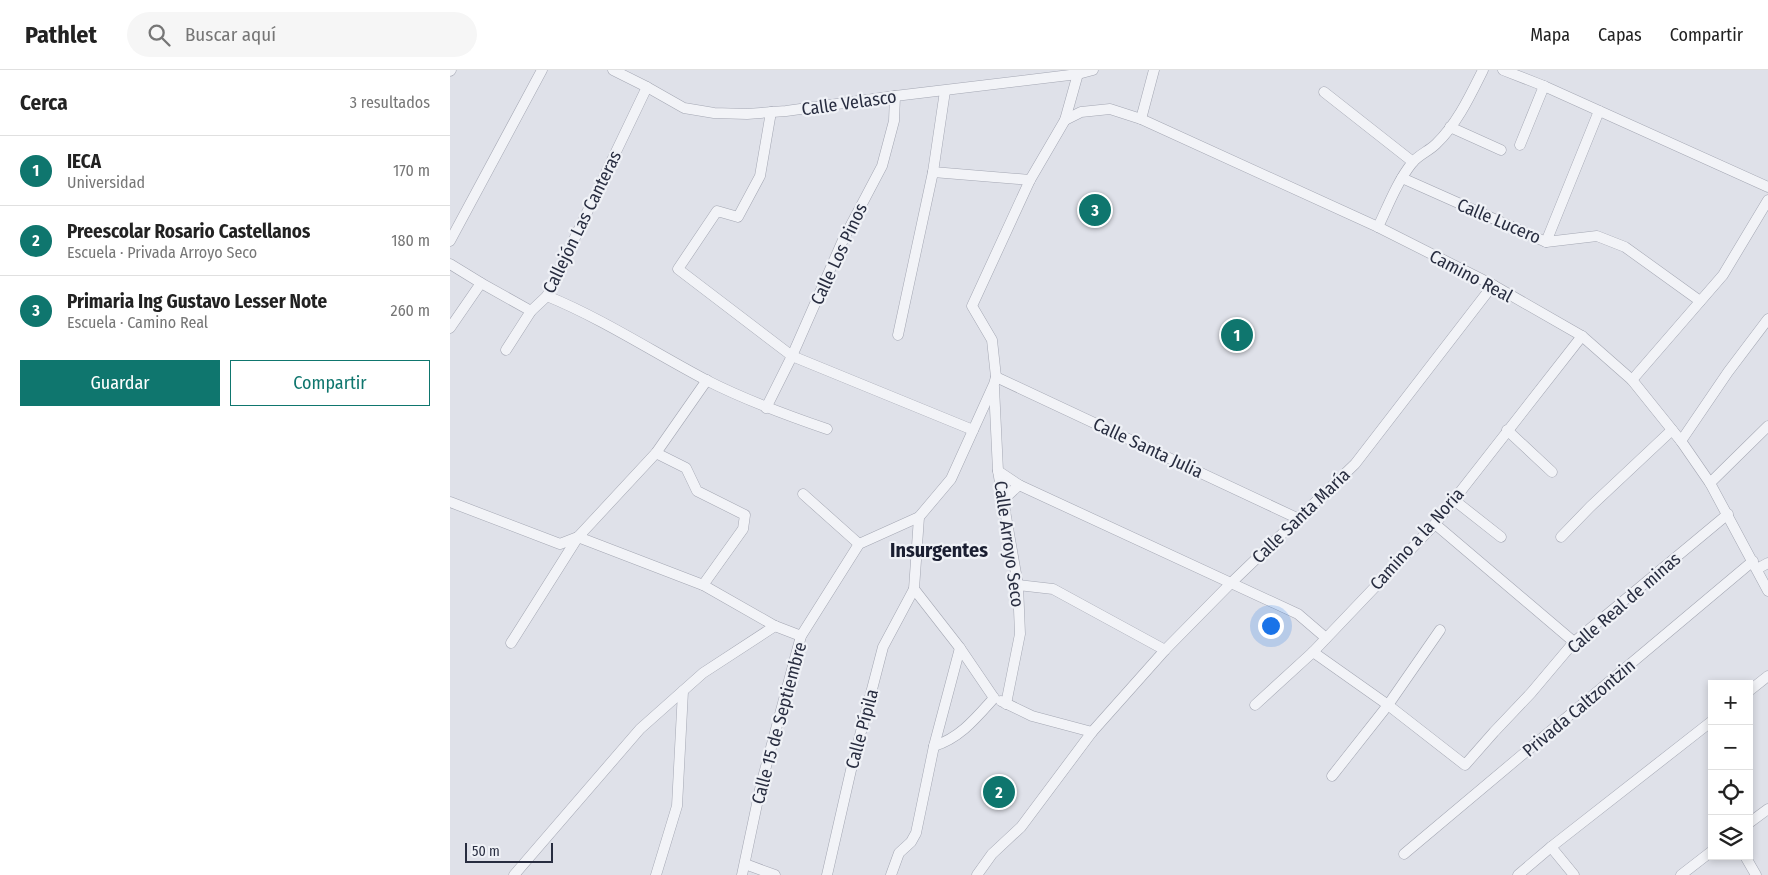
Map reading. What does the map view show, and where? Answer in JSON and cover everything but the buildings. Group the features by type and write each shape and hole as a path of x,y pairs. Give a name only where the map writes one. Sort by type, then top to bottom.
{"street":[{"path":"450,241 542,70"},
{"name":"Calle Velasco","path":"612,70 684,108 714,113 747,114 945,91 1093,70"},
{"path":"1141,119 1154,70"},
{"path":"1378,227 1402,178 1413,162 1436,144 1450,127 1464,107 1483,70"},
{"path":"1503,70 1544,86 1768,187"},
{"path":"803,494 859,544 919,517 951,479 995,380 992,340 972,306 1030,180 1065,120 1079,72"},
{"path":"1520,145 1544,86"},
{"name":"Callejón Las Canteras","path":"506,350 531,311 547,296 647,87"},
{"path":"898,336 933,172 945,91"},
{"path":"1324,92 1413,162"},
{"name":"Calle Los Pinos","path":"766,408 792,356 843,240 882,166 894,121 895,96"},
{"name":"Camino Real","path":"1065,120 1082,112 1110,109 1141,119 1378,227 1493,286 1582,336 1632,380 1681,441 1710,483 1728,514 1768,591"},
{"path":"1546,242 1599,111"},
{"path":"771,112 760,176 738,217 717,212 678,269 792,356 973,430"},
{"path":"1450,127 1501,150"},
{"path":"933,172 1030,180"},
{"name":"Calle Lucero","path":"1402,178 1546,242 1597,236 1625,247 1700,301"},
{"path":"1632,380 1722,275 1768,200"},
{"path":"450,264 531,311"},
{"path":"450,328 481,283"},
{"name":"Calle Santa María","path":"977,875 992,854 1021,827 1092,732 1165,650 1231,583 1355,464 1493,286"},
{"path":"547,296 581,310 707,380 766,408 827,429"},
{"path":"1681,441 1728,372 1768,319"},
{"name":"Camino a la Noria","path":"1255,705 1313,652 1435,524 1582,336"},
{"path":"511,643 578,537 656,453 707,380"},
{"name":"Calle Arroyo Seco","path":"995,380 998,471 1018,585 1020,634 1006,704"},
{"name":"Calle Santa Julia","path":"995,380 1299,519"},
{"path":"1710,483 1768,426"},
{"path":"1507,430 1552,472"},
{"path":"1560,537 1672,430"},
{"path":"656,453 686,468 697,491 745,515 743,529 703,585"},
{"path":"998,471 1019,485 1298,614 1326,638"},
{"path":"1004,500 1019,485"},
{"path":"1454,500 1501,536"},
{"path":"450,502 560,544 578,537 703,585 775,626 801,636"},
{"name":"Calle Real de minas","path":"1388,705 1465,765 1531,693 1574,642 1728,514"},
{"path":"919,517 914,589 960,648 994,698 1032,716 1092,732"},
{"path":"1435,524 1574,642"},
{"name":"Calle 15 de Septiembre","path":"742,875 762,785 801,636 859,544"},
{"name":"Privada Caltzontzin","path":"1404,854 1755,565 1768,563"},
{"path":"1018,585 1053,589 1165,650"},
{"name":"Calle Pípila","path":"827,875 851,770 884,647 914,589"},
{"path":"514,875 640,729 703,673 775,626"},
{"path":"1332,776 1388,705 1440,630"},
{"path":"891,875 899,853 911,842 916,833 934,746 960,648"},
{"path":"1313,652 1388,705"},
{"path":"1753,688 1768,676"},
{"path":"656,875 677,806 683,691"},
{"path":"934,746 946,742 965,730 994,698"},
{"path":"1518,875 1708,724"},
{"path":"1753,820 1768,810"},
{"path":"1551,847 1574,875"},
{"path":"1681,875 1708,854"},
{"path":"1747,860 1756,875"},
{"path":"745,864 775,875"}],"place":[{"name":"Primaria Ing Gustavo Lesser Note","path":"1095,210"},
{"name":"IECA","path":"1237,335"},
{"name":"Preescolar Rosario Castellanos","path":"999,792"}],"district":[{"name":"Insurgentes","path":"939,550"}]}
